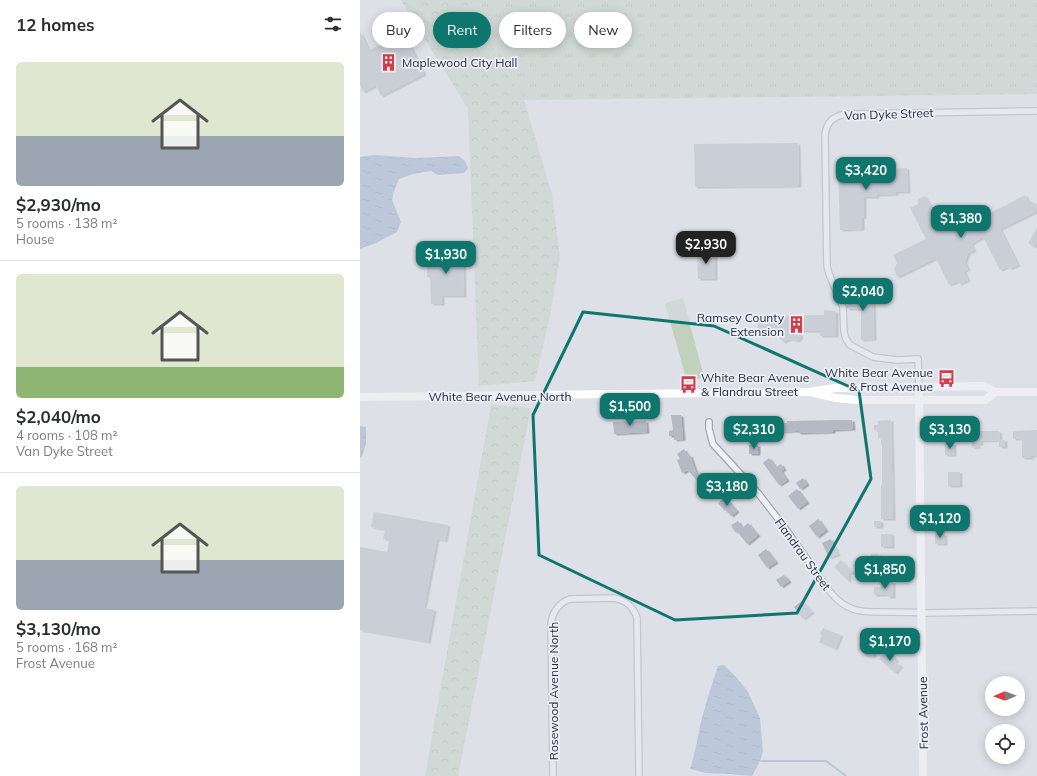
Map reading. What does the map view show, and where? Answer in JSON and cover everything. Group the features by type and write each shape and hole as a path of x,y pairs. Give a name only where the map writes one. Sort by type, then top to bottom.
{"main road":[{"name":"White Bear Avenue North","path":"360,397 809,392 836,388 984,386 996,392 1037,392"},
{"name":"Frost Avenue","path":"919,387 923,776"},
{"name":"White Bear Avenue North","path":"809,392 836,398 864,400 984,400 996,392"}],"street":[{"name":"Van Dyke Street","path":"919,387 918,359 889,359 873,357 852,346 846,339 843,326 843,307 827,266 826,128 832,119 847,114 1037,111"},
{"name":"Flandrau Street","path":"709,422 709,429 713,444 758,493 782,524 830,593 844,605 861,611 922,612 1037,610"},
{"name":"Rosewood Avenue North","path":"553,776 552,617 559,605 570,599 613,598 620,599 631,606 635,612 637,622 639,776"}],"highlighted area":[{"path":"583,312 714,326 859,391 871,479 797,613 675,620 539,555 533,415"}],"green space":[{"path":"401,0 466,0 473,12 433,12 433,48 491,48 491,43 524,100 552,194 560,258 550,316 535,381 479,386 468,109 425,39 425,12 408,12"},
{"path":"466,0 1037,0 1037,94 524,100 491,43 491,12 473,12"},
{"path":"683,298 704,377 687,382 665,303"},
{"path":"491,405 531,408 458,776 425,776"}],"water":[{"path":"375,155 415,158 459,156 465,161 468,168 464,173 438,175 431,171 413,174 399,179 392,200 401,222 397,232 376,243 360,249 360,157"},
{"path":"360,426 366,427 366,444 362,457 360,458"},
{"path":"724,665 748,692 760,718 763,751 761,759 752,776 706,773 690,769 695,753 702,718 713,681 718,666"}],"building":[{"name":"Maplewood City Hall","path":"360,32 369,50 373,48 411,48 424,74 381,96 376,85 363,92 360,85"},
{"path":"798,143 799,186 695,187 694,144"},
{"path":"907,168 908,192 877,195 877,197 864,197 864,217 862,217 862,229 840,230 838,170"},
{"path":"1025,195 1028,201 1033,202 1037,211 1000,229 1018,265 1000,270 983,237 971,244 974,250 968,253 965,262 968,270 964,271 968,280 959,284 958,281 949,285 936,258 897,277 894,269 897,263 893,255 926,239 910,208 918,204 918,199 925,196 943,230 955,224 954,222 957,220 956,217 961,215 965,222 981,214 983,217"},
{"path":"1037,228 1037,242 1034,247 1028,243"},
{"path":"463,250 464,296 442,296 442,304 431,304 430,277 427,277 427,261 431,261 430,252"},
{"path":"697,252 715,252 715,279 698,279"},
{"path":"847,292 873,292 874,339 861,340 861,309 847,309"},
{"name":"Ramsey County Extension","path":"824,310 836,311 836,336 820,336 820,331 799,331 801,337 797,341 789,339 783,342 779,338 779,333 757,332 758,316 824,315"},
{"path":"671,415 681,415 683,439 674,440 674,436 669,436 669,431 673,430"},
{"path":"852,420 853,429 833,430 833,432 763,432 763,422 787,423 787,421"},
{"path":"891,420 893,519 881,519 882,445 881,438 878,438 878,430 874,430 874,425 878,425 878,421"},
{"path":"646,421 647,432 614,434 613,422"},
{"path":"738,423 750,423 750,433 729,434 729,428 738,428"},
{"path":"971,429 977,429 977,431 999,431 1000,440 1005,440 1005,447 999,447 999,440 981,441 981,444 978,444 978,447 972,448"},
{"path":"1037,430 1037,456 1022,458 1022,438 1013,439 1013,431"},
{"path":"958,431 958,438 949,439 949,432"},
{"path":"945,444 954,444 954,455 945,455"},
{"path":"749,445 758,445 758,454 749,454"},
{"path":"684,449 688,456 690,455 697,475 701,472 714,489 706,496 699,488 701,486 688,470 682,473 677,460 680,459 677,454"},
{"path":"769,458 776,467 781,464 784,469 781,471 787,480 779,485 763,463"},
{"path":"948,472 960,472 960,486 948,486"},
{"path":"803,478 807,484 800,489 796,483"},
{"path":"797,489 807,502 798,509 788,496"},
{"path":"725,497 737,511 731,516 718,503"},
{"path":"374,512 448,525 445,541 437,539 424,608 434,610 428,642 360,630 360,547 387,552 389,540 383,539 385,530 371,527"},
{"path":"818,519 826,530 817,537 809,526"},
{"path":"738,521 742,528 748,523 758,535 747,544 737,531 735,532 731,525"},
{"path":"874,521 881,521 881,527 874,527"},
{"path":"881,534 892,534 892,547 881,547"},
{"path":"935,534 945,534 945,544 935,544"},
{"path":"831,539 838,554 829,558 822,543"},
{"path":"766,549 776,562 767,568 758,555"},
{"path":"871,554 879,554 879,560 871,560"},
{"path":"893,559 893,571 881,572 881,560"},
{"path":"841,560 853,573 849,573 849,582 834,567"},
{"path":"784,575 789,581 781,587 776,580"},
{"path":"881,582 893,582 893,597 887,597 887,595 874,595 874,587 881,587"},
{"path":"802,601 812,612 803,619 794,607"},
{"path":"823,628 841,635 835,649 819,642 822,635 820,634"},
{"path":"860,641 876,645 873,657 864,655 865,652 858,650"},
{"path":"886,651 897,660 895,662 901,666 895,673 879,659"}],"waterway":[{"path":"761,761 826,761 846,776"}],"place":[{"name":"Maplewood City Hall","path":"389,62"},
{"name":"Ramsey County Extension","path":"797,324"},
{"name":"White Bear Avenue & Frost Avenue","path":"946,379"},
{"name":"White Bear Avenue & Flandrau Street","path":"688,384"}]}
